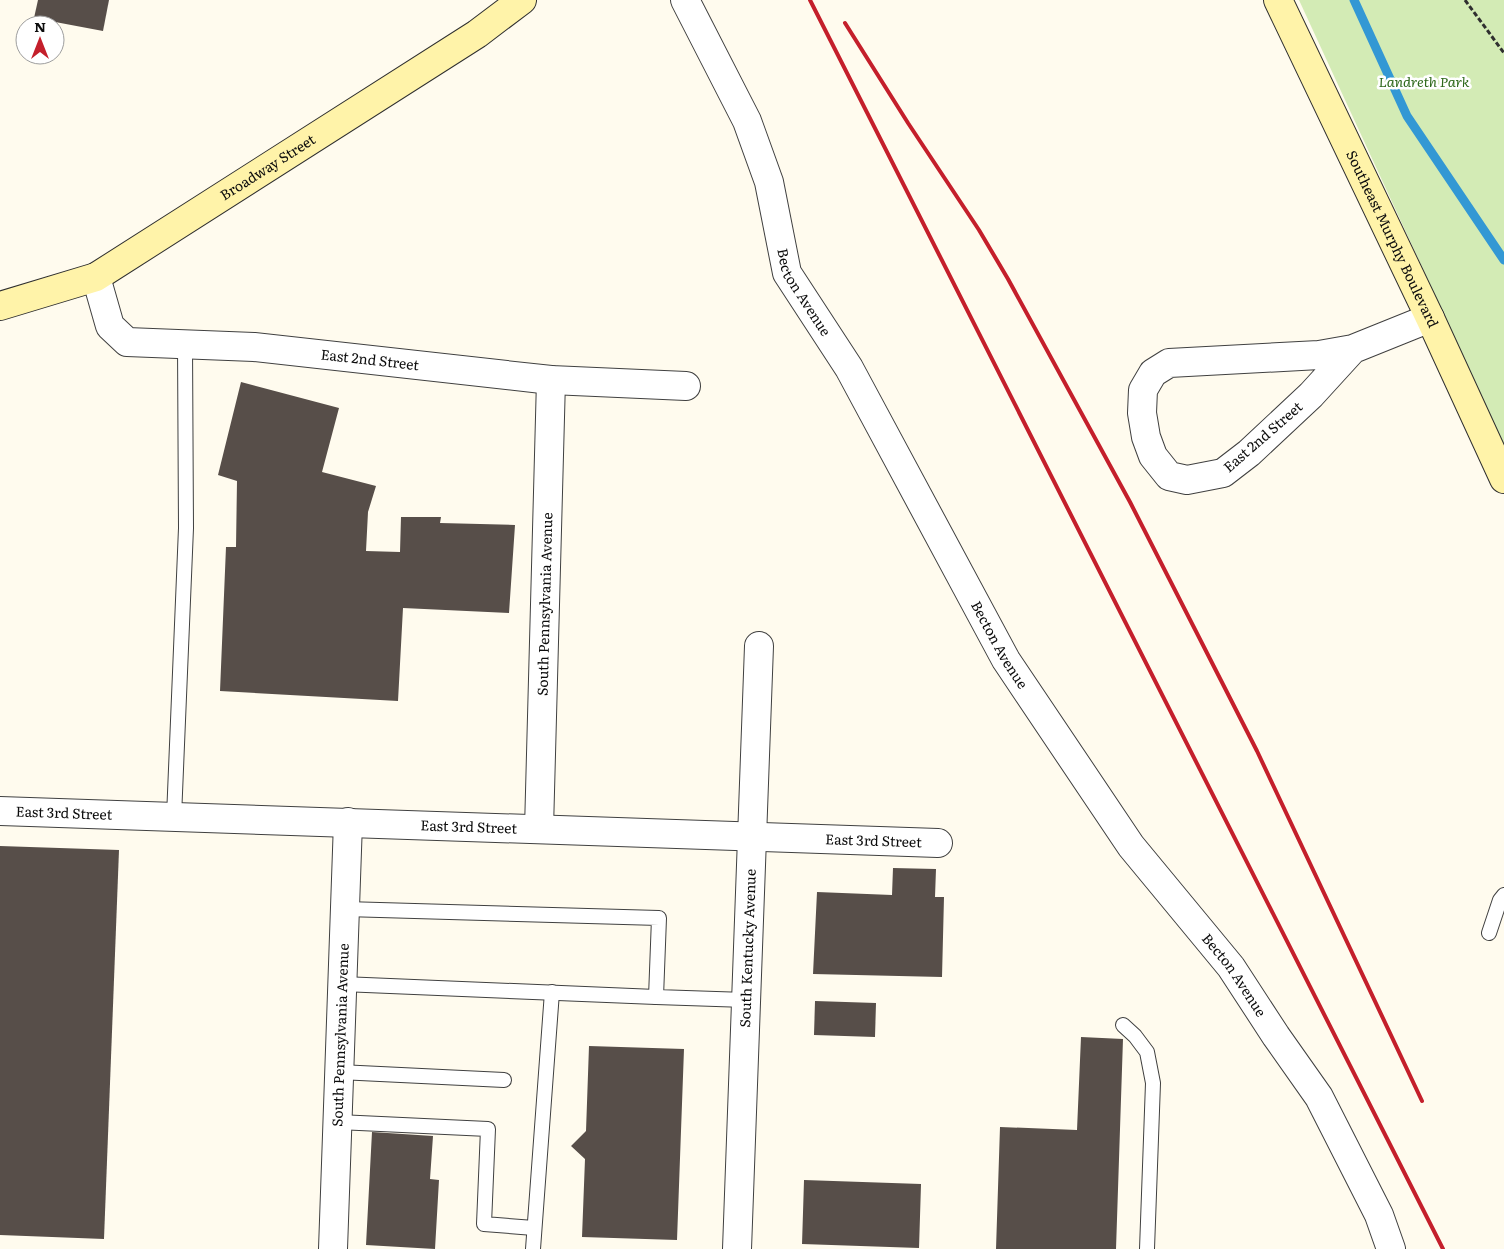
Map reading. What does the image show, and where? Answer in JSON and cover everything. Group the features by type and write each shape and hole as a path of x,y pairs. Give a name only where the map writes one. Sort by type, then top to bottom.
{"street":[{"name":"Broadway Street","path":"0,306 96,277 476,34 522,0"},
{"name":"Becton Avenue","path":"685,0 747,121 769,182 787,273 849,368 1006,660 1131,846 1231,967 1319,1097 1379,1216 1391,1249"},
{"name":"Southeast Murphy Boulevard","path":"1278,0 1430,318 1504,479"},
{"name":"East 2nd Street","path":"96,277 110,326 128,342 254,347 551,380 686,386"},
{"name":"East 2nd Street","path":"1353,349 1311,396 1223,473 1187,480 1169,476 1154,456 1146,437 1142,413 1143,390 1153,373 1169,363 1319,355 1353,349 1430,318"},
{"name":"South Pennsylvania Avenue","path":"539,829 551,380"},
{"name":"South Kentucky Avenue","path":"736,1249 760,646"},
{"name":"East 3rd Street","path":"0,810 938,843"},
{"name":"South Pennsylvania Avenue","path":"333,1249 348,822"}],"lane":[{"path":"174,816 186,528 184,344"},
{"path":"1489,933 1500,900 1504,895"},
{"path":"345,909 659,918 656,997"},
{"path":"342,984 746,1000"},
{"path":"533,1249 552,992"},
{"path":"1123,1025 1135,1036 1147,1052 1154,1083 1147,1249"},
{"path":"339,1072 504,1080"},
{"path":"338,1122 488,1129 484,1224 534,1228"}],"path":[{"path":"1465,0 1504,53"}],"green space":[{"name":"Landreth Park","path":"1299,0 1504,0 1504,445"}],"building":[{"path":"38,0 109,0 103,31 65,24 65,15 35,15"},
{"path":"241,382 339,408 322,472 376,486 368,512 366,551 400,552 401,517 441,517 440,523 515,525 509,613 403,608 398,701 220,691 226,547 236,547 237,481 218,475"},
{"path":"0,846 119,850 104,1239 0,1235"},
{"path":"893,868 936,869 935,897 944,897 942,977 813,974 817,892 892,895"},
{"path":"815,1001 876,1003 875,1037 814,1035"},
{"path":"1081,1037 1123,1039 1116,1249 996,1249 1000,1127 1077,1130"},
{"path":"589,1046 684,1049 677,1240 582,1237 585,1159 571,1146 586,1131"},
{"path":"372,1132 433,1136 430,1179 439,1180 435,1249 366,1245"},
{"path":"804,1180 921,1184 919,1248 802,1244"}],"waterway":[{"path":"1354,0 1407,116 1504,260"}],"railway":[{"path":"810,0 1443,1249"},
{"path":"845,23 979,230 1008,279 1130,502 1257,751 1422,1101"}]}
